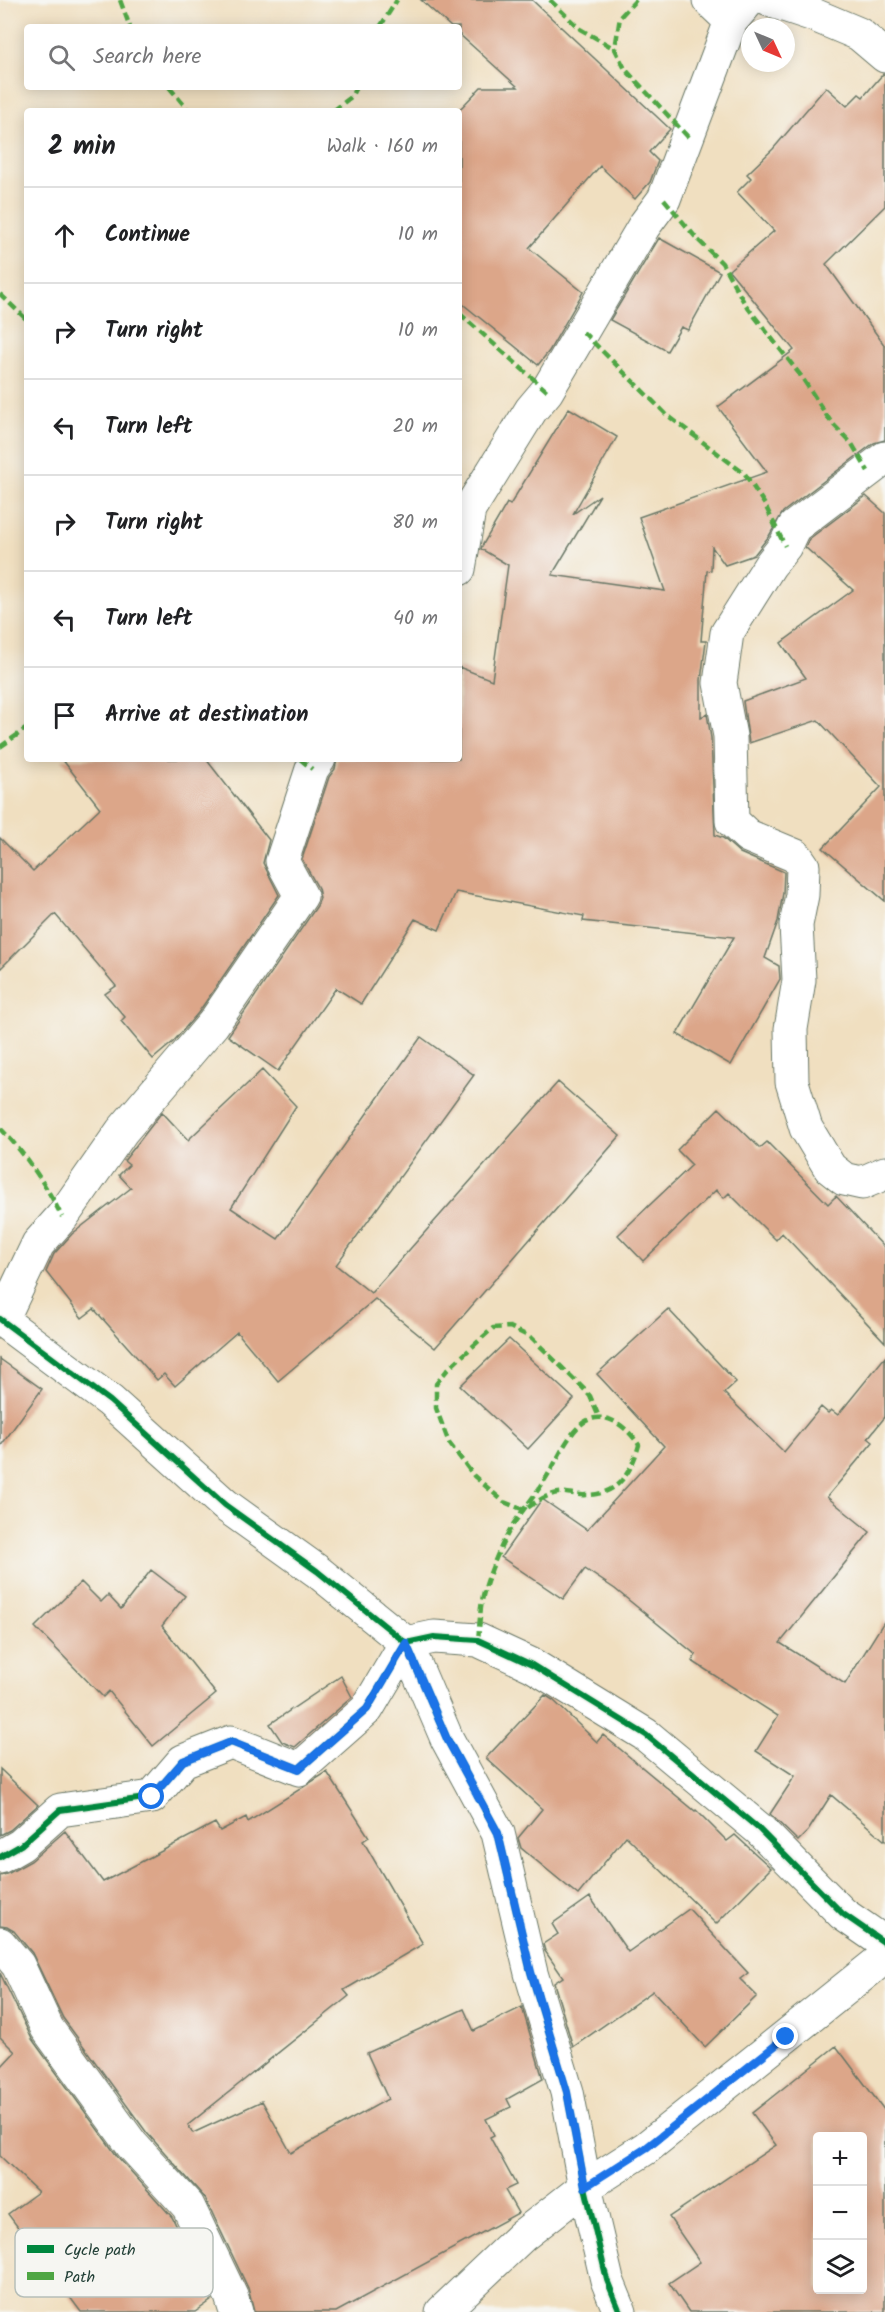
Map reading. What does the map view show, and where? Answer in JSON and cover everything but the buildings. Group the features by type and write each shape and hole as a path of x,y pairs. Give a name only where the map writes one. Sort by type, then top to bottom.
{"street":[{"path":"769,0 814,15 859,34 885,56"},
{"path":"462,551 469,510 531,410 547,391 644,226 664,199 729,7"},
{"path":"885,458 794,527 785,546 726,633 720,683 730,736 733,776 732,820 748,836 796,856 803,866 802,896 796,925 799,980 791,1029 792,1082 806,1128 830,1168 844,1179 862,1183 885,1173"},
{"path":"317,762 312,770 282,861 302,896 213,1024 122,1131 62,1217 38,1244 1,1319 110,1401 225,1505 317,1571 406,1643 447,1739 498,1833 531,1972 567,2092 585,2187 607,2280 620,2312"},
{"path":"0,1857 21,1845 60,1810 152,1797 183,1761 231,1742 299,1769 367,1709 406,1643 434,1637 478,1640 532,1665 637,1730 759,1829 843,1914 885,1943"},
{"path":"0,1944 18,1965 53,2037 132,2145 188,2206 199,2228"},
{"path":"442,2312 522,2236 585,2187 646,2148 885,1957"},
{"path":"213,2258 236,2312"}],"marked path":[{"path":"120,0 129,24"},
{"path":"382,24 397,0"},
{"path":"550,0 580,29 615,49"},
{"path":"636,0 620,17 615,49 625,69 688,137"},
{"path":"172,90 186,108"},
{"path":"337,108 351,97 354,90"},
{"path":"664,199 697,239 722,263 745,304 801,376 831,422 852,444 868,471"},
{"path":"0,294 24,317"},
{"path":"462,316 547,391"},
{"path":"583,332 667,415 745,474 765,505 785,546"},
{"path":"0,747 24,730"},
{"path":"304,762 312,769"},
{"path":"0,1128 34,1170 62,1217"},
{"path":"478,1640 484,1592 501,1547 512,1526 521,1513 526,1506 545,1480 574,1431 586,1421 594,1418 609,1419 623,1427 639,1445 632,1465 622,1481 615,1487 597,1494 553,1494 524,1510 504,1502 474,1476 449,1443 436,1408 436,1384 448,1369 493,1328 510,1327 532,1338 583,1388 590,1396 599,1417"}],"cycle path":[{"path":"0,1319 110,1401 225,1505 317,1571 406,1643 447,1739 498,1833 531,1973 567,2092 585,2187 607,2280 620,2312"},
{"path":"0,1857 21,1845 60,1810 152,1797 183,1761 231,1742 299,1769 367,1709 406,1643 434,1637 478,1640 532,1665 646,1735 759,1829 843,1914 885,1943"}],"route":[{"path":"152,1797 183,1761 231,1742 299,1769 367,1709 406,1643 447,1739 498,1833 531,1972 567,2092 585,2187 646,2148 786,2037"}]}
